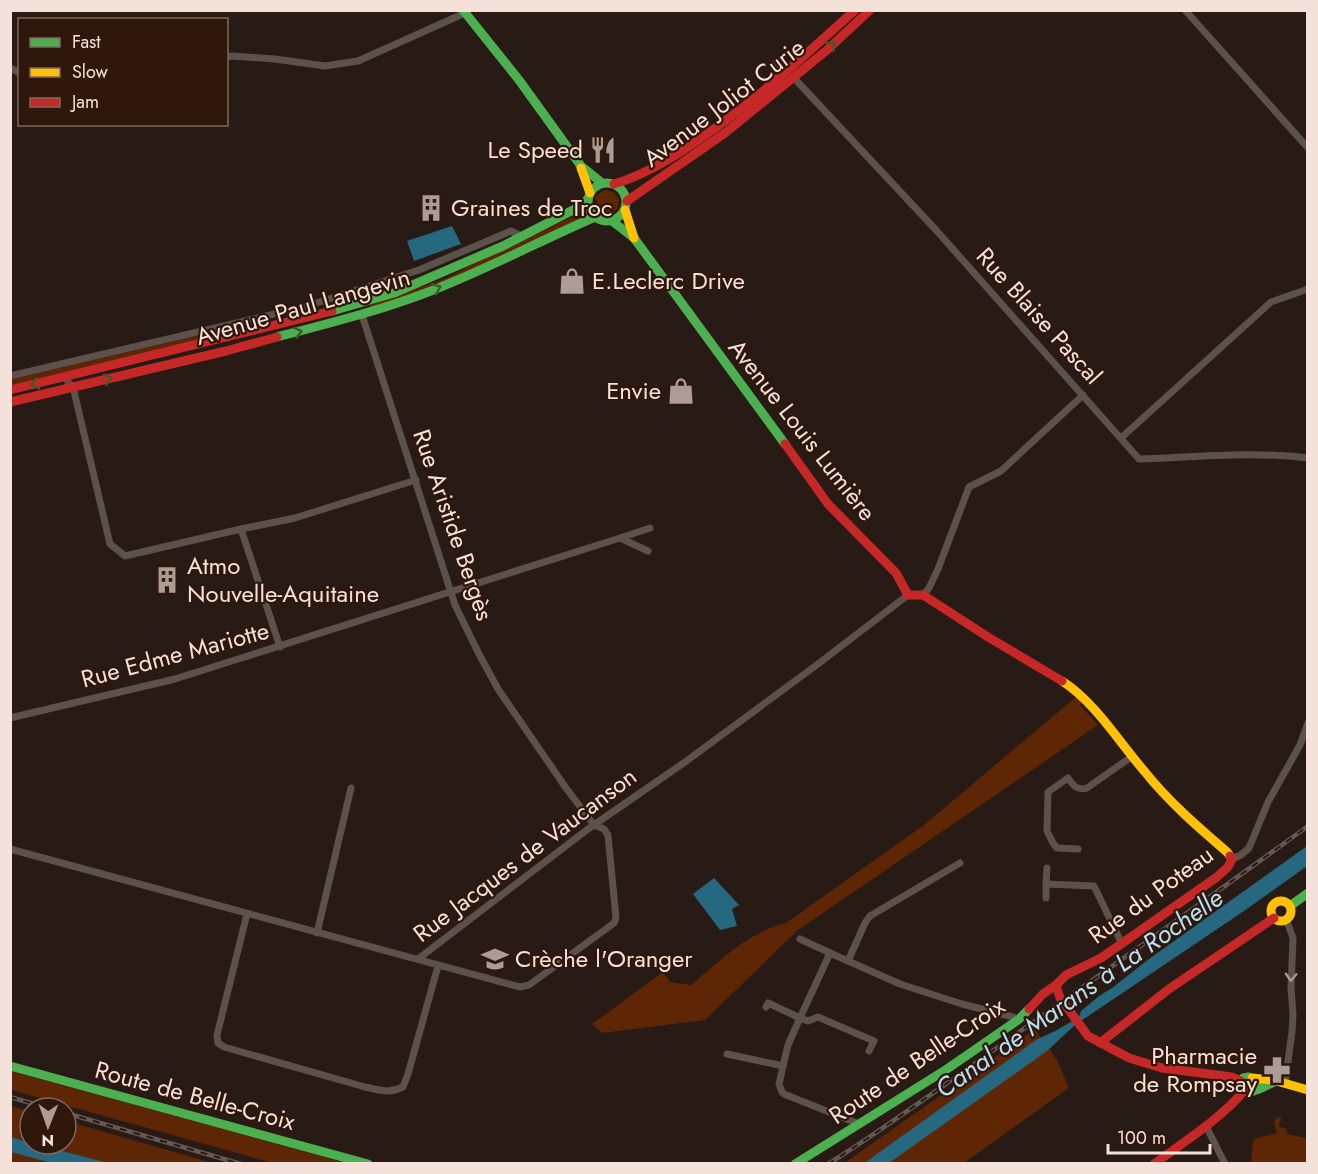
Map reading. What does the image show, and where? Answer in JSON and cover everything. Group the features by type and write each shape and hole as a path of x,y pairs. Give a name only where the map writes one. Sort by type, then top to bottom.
{"street":[{"name":"Avenue Joliot Curie","path":"626,205 725,133 790,75 855,10"},
{"name":"Avenue Joliot Curie","path":"614,184 631,180 658,166 731,117 827,50 870,10"},
{"path":"1185,10 1308,148"},
{"path":"228,57 275,59 325,66 358,61 464,12 519,80 580,166 602,183 614,184 623,191 626,205 617,219 600,220 589,209 589,196 580,166"},
{"name":"Rue Blaise Pascal","path":"776,62 936,230 1139,459 1250,455 1308,458"},
{"path":"652,155 658,166"},
{"path":"589,196 593,189 602,183"},
{"name":"Avenue Paul Langevin","path":"10,390 223,339 357,305 394,293 523,237 580,206 589,196"},
{"name":"Avenue Louis Lumière","path":"626,205 634,238"},
{"name":"Avenue Paul Langevin","path":"10,402 226,351 362,315 433,290 502,261 595,217"},
{"name":"Avenue Louis Lumière","path":"612,221 634,238 828,504 897,573 908,595"},
{"path":"10,376 304,307 419,270 511,231 523,237"},
{"path":"1121,438 1271,302 1308,289"},
{"name":"Rue Aristide Bergès","path":"362,315 455,605 498,689 566,788 594,825 604,829 608,835 616,914 614,923 524,987 438,966"},
{"path":"222,327 226,351"},
{"path":"64,377 73,387 110,544 125,556 295,518 416,480"},
{"path":"908,595 923,595 929,588 969,488 1001,471 1083,395"},
{"name":"Rue Edme Mariotte","path":"10,718 175,679 650,528"},
{"path":"241,530 280,647"},
{"path":"620,538 648,551"},
{"name":"Rue Jacques de Vaucanson","path":"10,849 418,959 594,825 685,762 908,595"},
{"name":"Rue du Poteau","path":"923,595 1065,683 1080,695 1160,790 1232,859 1228,867 1213,880 1101,958 1066,975 1056,985"},
{"path":"1232,859 1250,848 1272,795 1300,745 1307,725"},
{"path":"1078,849 1057,848 1049,838 1047,831 1048,792 1068,778 1075,787 1087,788 1131,757"},
{"path":"317,933 351,788"},
{"path":"848,961 870,916 960,863"},
{"path":"1046,898 1047,868"},
{"path":"1046,884 1094,886 1122,944"},
{"path":"1290,906 1308,893"},
{"path":"1281,901 1290,906 1291,912 1286,920 1280,921 1274,918 1271,909 1275,903 1281,901"},
{"path":"247,914 217,1035 218,1043 224,1047 384,1092 392,1092 403,1087 438,966 418,959"},
{"path":"1100,1044 1169,989 1274,918"},
{"path":"1281,1082 1292,1032 1293,1014 1291,988 1293,938 1286,920"},
{"path":"800,939 900,984 1018,1020"},
{"path":"830,953 788,1045 780,1084 784,1094 859,1124"},
{"path":"1056,985 1057,991 1088,1036 1115,1052 1152,1066 1232,1077 1241,1081"},
{"name":"Route de Belle-Croix","path":"795,1164 947,1069 1018,1020 1043,993 1056,985"},
{"path":"766,1007 768,1004 808,1021 818,1017 874,1041 869,1051"},
{"path":"1112,1035 1115,1052"},
{"path":"727,1054 783,1066"},
{"name":"Route de Belle-Croix","path":"10,1066 368,1164"},
{"path":"1281,1082 1248,1093 1240,1086 1241,1081 1246,1077 1281,1082 1308,1090"},
{"path":"1252,1078 1257,1085 1254,1091"},
{"path":"1154,1164 1206,1126 1233,1104 1244,1091"},
{"path":"1206,1126 1225,1164"}],"shaded area":[{"path":"605,190 614,192 619,200 617,209 610,213 598,209 595,199"},
{"path":"576,215 581,219 504,258 419,293 370,308 370,305 449,277"},
{"path":"209,333 212,337 11,386 10,380"},
{"path":"1076,697 1098,725 798,930 705,1020 602,1033 592,1024 663,972 670,982 691,985 747,940 772,927 786,923 924,825"},
{"path":"1035,1029 1057,1060 1069,1088 964,1163 843,1164"},
{"path":"10,1071 346,1163 273,1163 78,1109 78,1096 33,1096 11,1090"},
{"path":"10,1106 18,1108 18,1156 78,1156 78,1124 213,1163 11,1163"},
{"path":"1276,1117 1281,1117 1279,1127 1286,1128 1287,1134 1307,1138 1307,1163 1251,1163 1253,1141 1256,1138 1277,1133 1274,1123"}],"water":[{"path":"452,226 461,244 414,261 407,241"},
{"path":"1307,846 1307,866 1075,1025 1047,1051 889,1163 863,1164 1036,1040 1079,1017 1081,1011 1099,996"},
{"path":"714,878 739,905 732,909 737,926 720,930 693,894"},
{"path":"11,1137 18,1139 18,1154 11,1152"},
{"path":"78,1155 108,1163 52,1163 26,1156"}],"railway":[{"path":"828,1164 919,1103 1308,826"},
{"path":"10,1097 18,1099"},
{"path":"78,1116 241,1164"}],"traffic: fast":[{"path":"463,10 519,80 581,166 602,183"},
{"path":"607,183 621,188 626,202 621,216 607,221 593,216 588,202 593,188 607,183"},
{"path":"332,311 394,293 503,246 575,209 588,199"},
{"path":"277,337 369,312 423,294 595,217"},
{"path":"612,221 634,238 785,444"},
{"path":"1290,906 1308,893"},
{"path":"795,1164 947,1069 1018,1020 1029,1009"},
{"path":"10,1066 368,1164"},
{"path":"1254,1091 1257,1085 1255,1080 1249,1077 1243,1078 1240,1086 1243,1091 1252,1091 1256,1090 1276,1081"}],"traffic: slow":[{"path":"581,168 590,193"},
{"path":"625,210 634,238"},
{"path":"1062,681 1096,711 1164,794 1230,856"},
{"path":"1281,901 1288,904 1291,911 1288,918 1281,921 1274,918 1271,911 1274,904 1281,901"},
{"path":"1252,1078 1273,1080 1308,1090"}],"traffic: jam":[{"path":"614,184 654,168 714,129 769,86 855,10"},
{"path":"627,201 725,133 827,50 870,10"},
{"path":"10,390 332,311"},
{"path":"10,402 277,337"},
{"path":"785,444 828,504 896,573 908,595 923,595 1062,681"},
{"path":"1029,1009 1066,975 1101,958 1217,877 1228,867 1232,859 1230,856"},
{"path":"1100,1043 1169,989 1274,918"},
{"path":"1056,985 1060,998 1088,1036 1129,1058 1162,1068 1232,1077 1241,1081"},
{"path":"1154,1164 1213,1121 1244,1091"}],"place":[{"name":"Le Speed","path":"603,150"},
{"name":"Graines de Troc","path":"431,208"},
{"name":"E.Leclerc Drive","path":"572,281"},
{"name":"Envie","path":"681,391"},
{"name":"Atmo Nouvelle-Aquitaine","path":"167,580"},
{"name":"Crèche l'Oranger","path":"495,959"},
{"name":"Pharmacie de Rompsay","path":"1277,1070"}],"water label":[{"name":"Canal de Marans à La Rochelle","path":"1079,993"}]}
